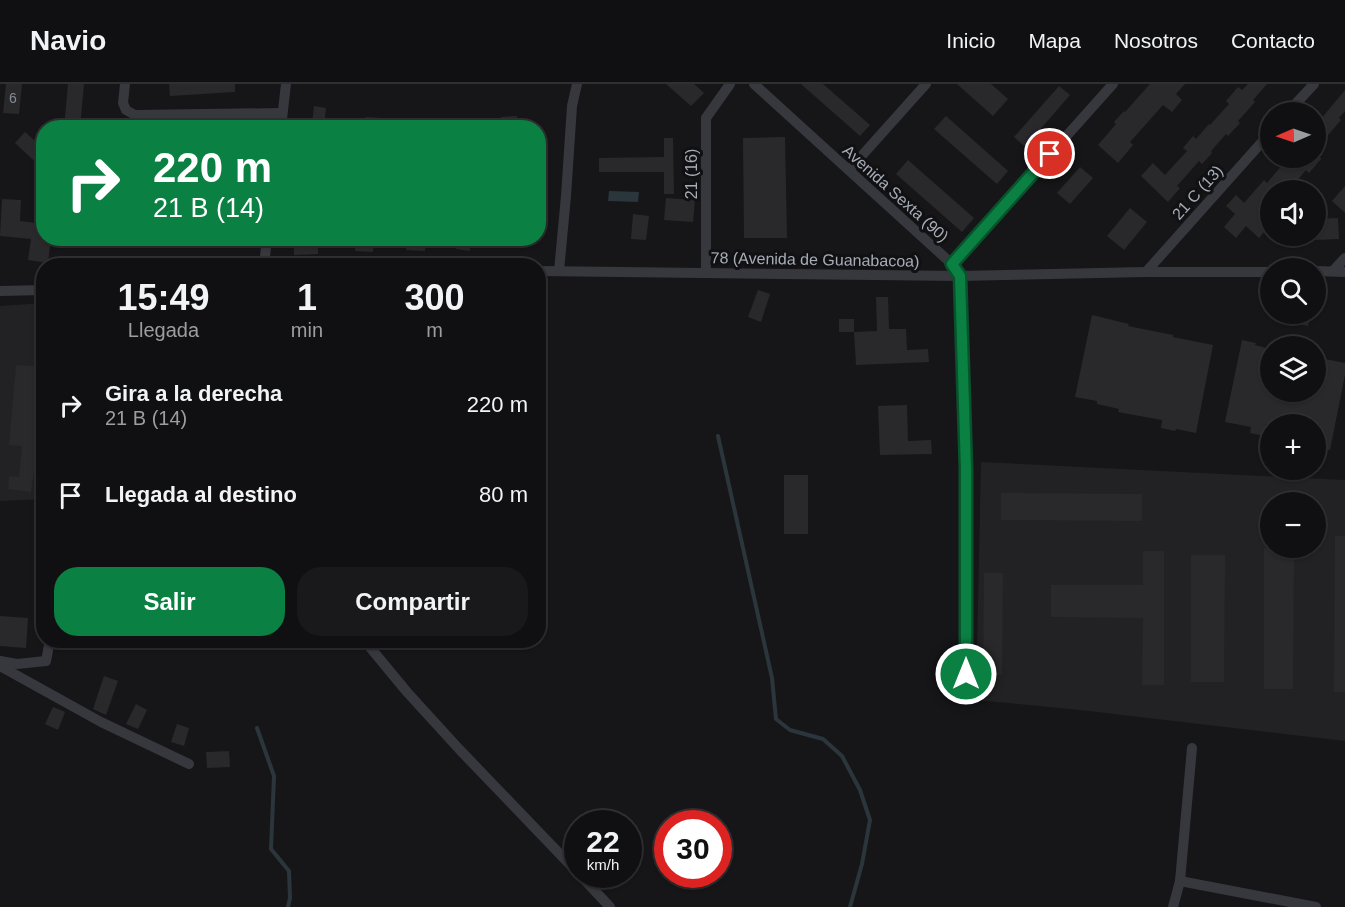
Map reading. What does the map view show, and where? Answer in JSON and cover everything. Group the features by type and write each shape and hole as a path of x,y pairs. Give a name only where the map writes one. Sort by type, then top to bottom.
{"street":[{"path":"125,84 123,103 126,110 135,115 282,112"},
{"path":"282,120 286,84"},
{"path":"559,271 572,106 577,84"},
{"name":"21 (16)","path":"706,272 706,118 730,84"},
{"name":"Avenida Sexta (90)","path":"754,84 952,264 960,276"},
{"path":"849,170 926,84"},
{"path":"952,264 1113,84"},
{"path":"1297,102 1314,84"},
{"name":"21 C (13)","path":"1146,272 1260,144"},
{"path":"1333,271 1345,258"},
{"name":"78 (Avenida de Guanabacoa)","path":"546,271 960,276 1260,272"},
{"path":"1326,271 1345,272"},
{"path":"960,276 966,469 966,674"},
{"path":"0,291 36,290"},
{"path":"0,661 17,664 46,661 48,648"},
{"path":"370,648 406,692 564,859"},
{"path":"0,666 101,722 189,764"},
{"path":"1173,907 1180,881 1192,748"},
{"path":"1180,881 1316,907"},
{"path":"592,888 610,907"}],"shaded area":[{"path":"609,191 639,192 638,202 608,201"},
{"path":"36,303 36,499 0,501 0,306"},
{"path":"981,462 1260,476 1260,480 1345,480 1345,741 976,700"}],"building":[{"path":"6,84 22,84 19,114 3,113"},
{"path":"68,84 84,84 81,120 65,120"},
{"path":"169,84 235,84 235,92 170,96"},
{"path":"666,84 694,84 704,93 691,106"},
{"path":"801,84 823,84 870,125 860,136"},
{"path":"957,84 991,84 1008,99 993,116"},
{"path":"1150,84 1185,84 1176,94 1182,100 1172,112 1163,105 1130,142 1133,145 1118,163 1098,145 1116,124 1114,122"},
{"path":"1248,84 1267,84 1238,121 1240,123 1228,136 1226,134 1202,164 1199,161 1177,186 1180,188 1168,202 1141,176 1153,163 1165,175 1187,151 1183,148 1193,136 1196,139 1210,125 1229,104 1226,101 1238,87 1242,90"},
{"path":"1059,86 1070,95 1025,147 1014,137"},
{"path":"1345,90 1345,111 1339,118 1341,120 1326,137 1326,113"},
{"path":"314,106 326,108 325,120 313,120"},
{"path":"517,116 517,120 501,120 501,117"},
{"path":"946,116 1008,171 997,184 934,129"},
{"path":"365,117 382,118 382,120 365,120"},
{"path":"25,132 36,142 36,163 15,143"},
{"path":"785,137 787,238 744,238 743,138"},
{"path":"664,138 673,138 674,194 664,194 664,172 599,172 599,158 664,157"},
{"path":"908,160 974,218 962,232 896,174"},
{"path":"1080,167 1093,178 1070,204 1057,193"},
{"path":"1280,168 1313,168 1309,173 1306,170 1298,180 1270,180"},
{"path":"1260,185 1259,238 1246,226 1236,238 1224,227 1235,214 1226,206 1236,195 1244,203"},
{"path":"1345,186 1345,213 1332,201"},
{"path":"666,198 695,200 693,222 664,220"},
{"path":"2,199 21,200 20,221 36,223 36,246 50,246 49,258 36,258 36,261 28,260 31,239 0,236"},
{"path":"1130,208 1147,222 1124,250 1107,236"},
{"path":"633,214 649,216 646,240 631,239"},
{"path":"1338,218 1339,239 1326,240 1326,219"},
{"path":"294,246 318,246 318,254 294,255"},
{"path":"355,246 373,246 373,252 355,251"},
{"path":"406,246 425,246 425,251 406,250"},
{"path":"456,246 470,246 470,251 456,249"},
{"path":"758,290 770,294 761,322 748,317"},
{"path":"876,297 888,297 889,329 906,329 907,350 928,349 929,362 856,365 854,332 877,331"},
{"path":"1092,315 1129,324 1128,326 1213,345 1196,433 1161,428 1162,420 1118,412 1119,409 1097,404 1097,401 1075,397"},
{"path":"839,319 854,319 854,332 839,332"},
{"path":"1242,340 1256,343 1255,345 1260,346 1260,402 1326,402 1326,359 1345,363 1345,375 1330,450 1326,449 1326,414 1260,414 1260,435 1250,433 1251,427 1225,422"},
{"path":"16,365 36,366 36,472 34,472 31,492 8,489 9,476 19,477 22,446 9,445"},
{"path":"907,405 908,441 931,440 932,454 880,455 878,406"},
{"path":"784,475 808,475 808,534 784,534"},
{"path":"1001,493 1142,494 1142,521 1001,520"},
{"path":"1335,536 1345,536 1345,692 1334,692"},
{"path":"1143,551 1164,551 1164,685 1142,685 1143,618 1051,617 1051,585 1143,585"},
{"path":"1191,555 1225,555 1224,682 1191,682"},
{"path":"1264,558 1294,558 1293,689 1264,689"},
{"path":"984,573 1003,573 1002,675 983,675"},
{"path":"0,616 28,618 26,648 0,646"},
{"path":"104,676 118,681 106,715 93,709"},
{"path":"136,704 147,710 138,729 126,724"},
{"path":"53,707 65,712 58,730 45,724"},
{"path":"177,724 189,728 184,746 171,742"},
{"path":"229,751 230,767 207,768 206,752"}],"waterway":[{"path":"718,436 772,678 776,719 790,730 823,739 842,756 860,790 870,820 862,864 850,907"},
{"path":"257,728 274,776 271,849 289,871 288,907"}],"route":[{"path":"966,674 966,469 960,276 952,264 1050,154"}]}
